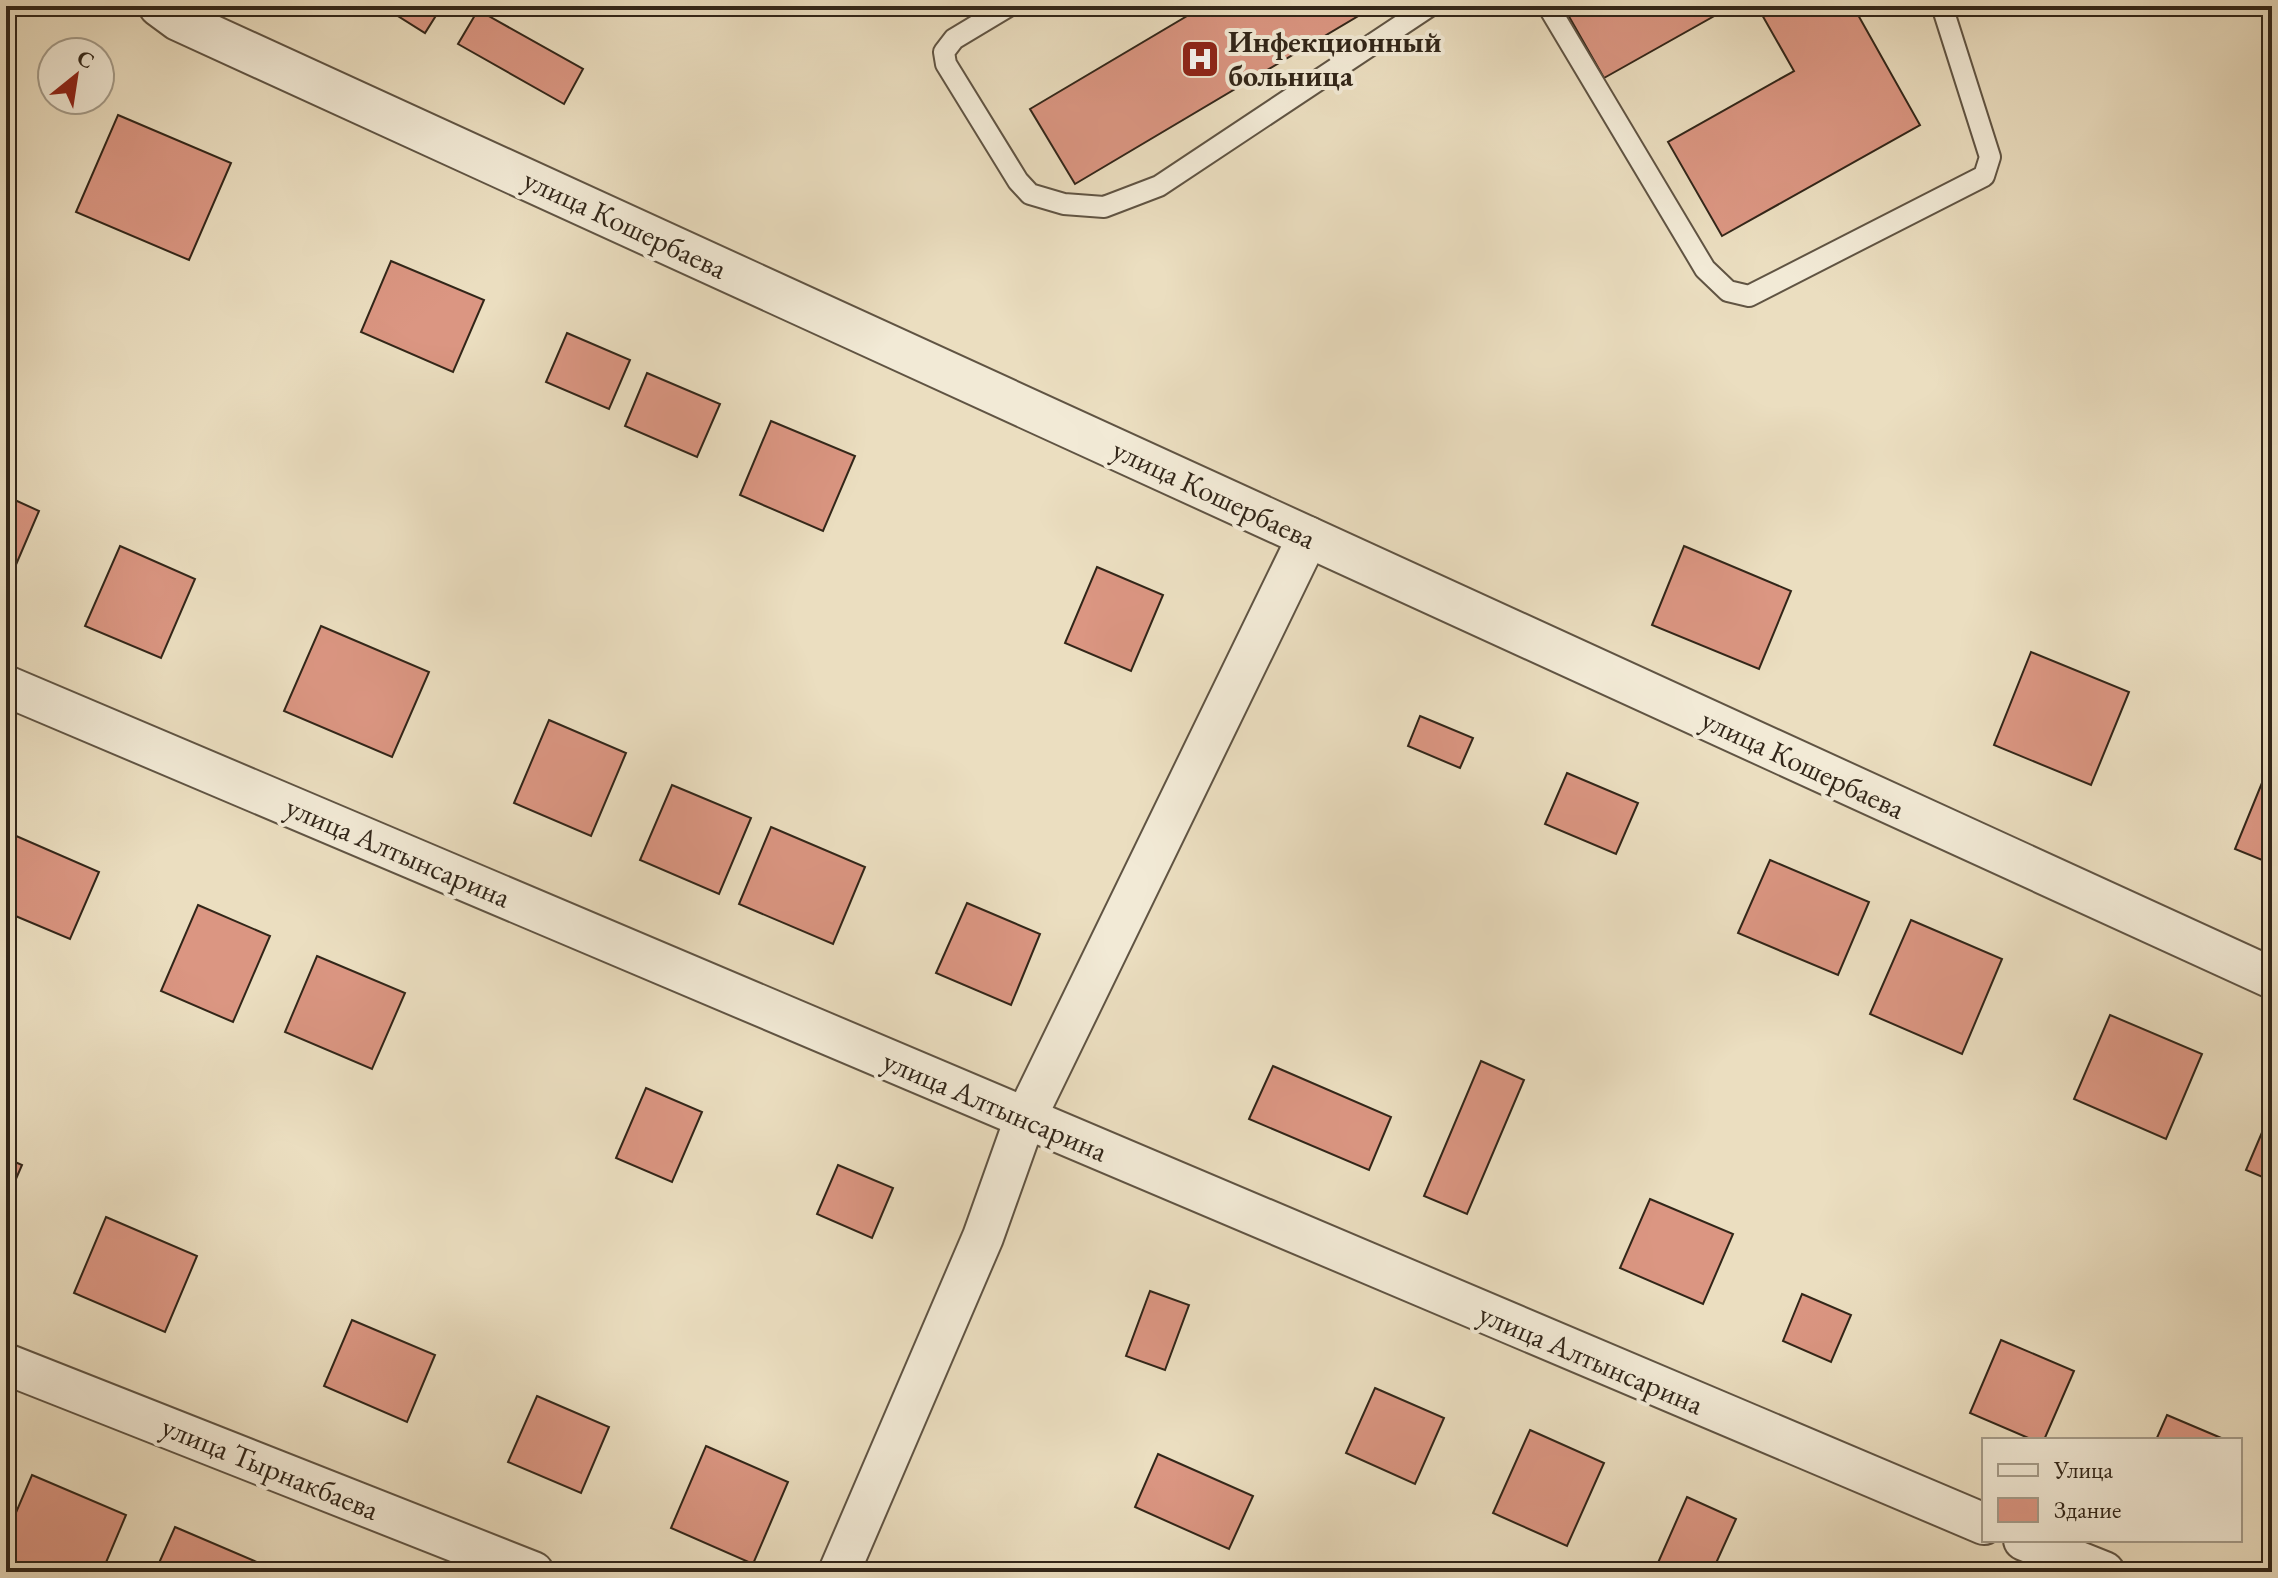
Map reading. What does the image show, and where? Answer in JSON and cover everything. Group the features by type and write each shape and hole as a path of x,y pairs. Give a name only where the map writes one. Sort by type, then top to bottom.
{"street":[{"name":"улица Кошербаева","path":"159,6 178,20 2272,978"},
{"path":"839,1572 983,1237 1025,1119 1308,537"},
{"name":"улица Алтынсарина","path":"6,686 1982,1523"},
{"name":"улица Тырнакбаева","path":"6,1364 533,1572"},
{"path":"2029,1542 2104,1572"}],"lane":[{"path":"1009,6 954,39 944,52 946,64 1018,181 1030,194 1064,204 1104,207 1159,186 1430,6"},
{"path":"1548,6 1705,269 1728,291 1749,296 1984,176 1990,157 1942,6"}],"building":[{"path":"382,6 442,6 425,33"},
{"name":"Инфекционный больница","path":"1204,6 1369,6 1370,9 1075,184 1030,109"},
{"path":"1563,6 1732,6 1604,78"},
{"path":"1757,6 1853,6 1920,125 1722,236 1668,142 1794,71"},
{"path":"478,10 583,69 564,104 458,44"},
{"path":"118,115 231,163 189,260 76,212"},
{"path":"391,261 484,300 453,372 361,332"},
{"path":"567,333 630,360 609,409 546,382"},
{"path":"647,373 720,404 697,457 625,426"},
{"path":"771,421 855,456 823,531 740,495"},
{"path":"6,496 39,511 6,588"},
{"path":"120,546 195,579 161,658 85,626"},
{"path":"1684,546 1791,591 1759,669 1652,625"},
{"path":"1097,567 1163,595 1131,671 1065,643"},
{"path":"321,626 429,672 392,757 284,711"},
{"path":"2031,652 2129,692 2091,785 1994,745"},
{"path":"1420,716 1473,738 1460,768 1408,746"},
{"path":"549,720 626,753 591,836 514,803"},
{"path":"1567,773 1638,803 1616,854 1545,824"},
{"path":"2266,773 2272,775 2272,864 2235,849"},
{"path":"672,785 751,818 719,894 640,860"},
{"path":"771,827 865,867 833,944 739,904"},
{"path":"7,832 99,872 70,939 6,912"},
{"path":"1770,860 1869,902 1838,975 1738,933"},
{"path":"967,903 1040,934 1011,1005 936,973"},
{"path":"198,905 270,936 233,1022 161,991"},
{"path":"1911,920 2002,959 1962,1054 1870,1014"},
{"path":"317,956 405,993 372,1069 285,1032"},
{"path":"2110,1015 2202,1054 2166,1139 2074,1099"},
{"path":"1481,1061 1524,1080 1467,1214 1424,1196"},
{"path":"1273,1066 1391,1117 1369,1170 1249,1119"},
{"path":"646,1088 702,1112 672,1182 616,1158"},
{"path":"2272,1109 2272,1181 2246,1170"},
{"path":"6,1158 22,1165 6,1202"},
{"path":"838,1165 893,1188 872,1238 817,1214"},
{"path":"1650,1199 1733,1234 1703,1304 1620,1268"},
{"path":"106,1217 197,1256 165,1332 74,1293"},
{"path":"1150,1291 1189,1305 1165,1370 1126,1356"},
{"path":"1802,1294 1851,1315 1831,1362 1783,1341"},
{"path":"352,1320 435,1355 407,1422 324,1386"},
{"path":"2001,1340 2074,1371 2045,1438 2028,1438 1970,1413"},
{"path":"1375,1388 1444,1418 1415,1484 1346,1453"},
{"path":"537,1396 609,1427 581,1493 508,1462"},
{"path":"2167,1415 2221,1438 2157,1438"},
{"path":"1530,1430 1604,1463 1567,1546 1493,1513"},
{"path":"706,1446 788,1482 753,1564 671,1528"},
{"path":"1158,1454 1253,1496 1229,1549 1135,1507"},
{"path":"32,1475 126,1515 102,1572 17,1572 6,1567 6,1536"},
{"path":"1687,1497 1736,1519 1712,1572 1673,1572 1657,1565"},
{"path":"175,1527 264,1565 261,1572 155,1572"}],"place":[{"name":"Инфекционный больница","path":"1200,59"}]}
